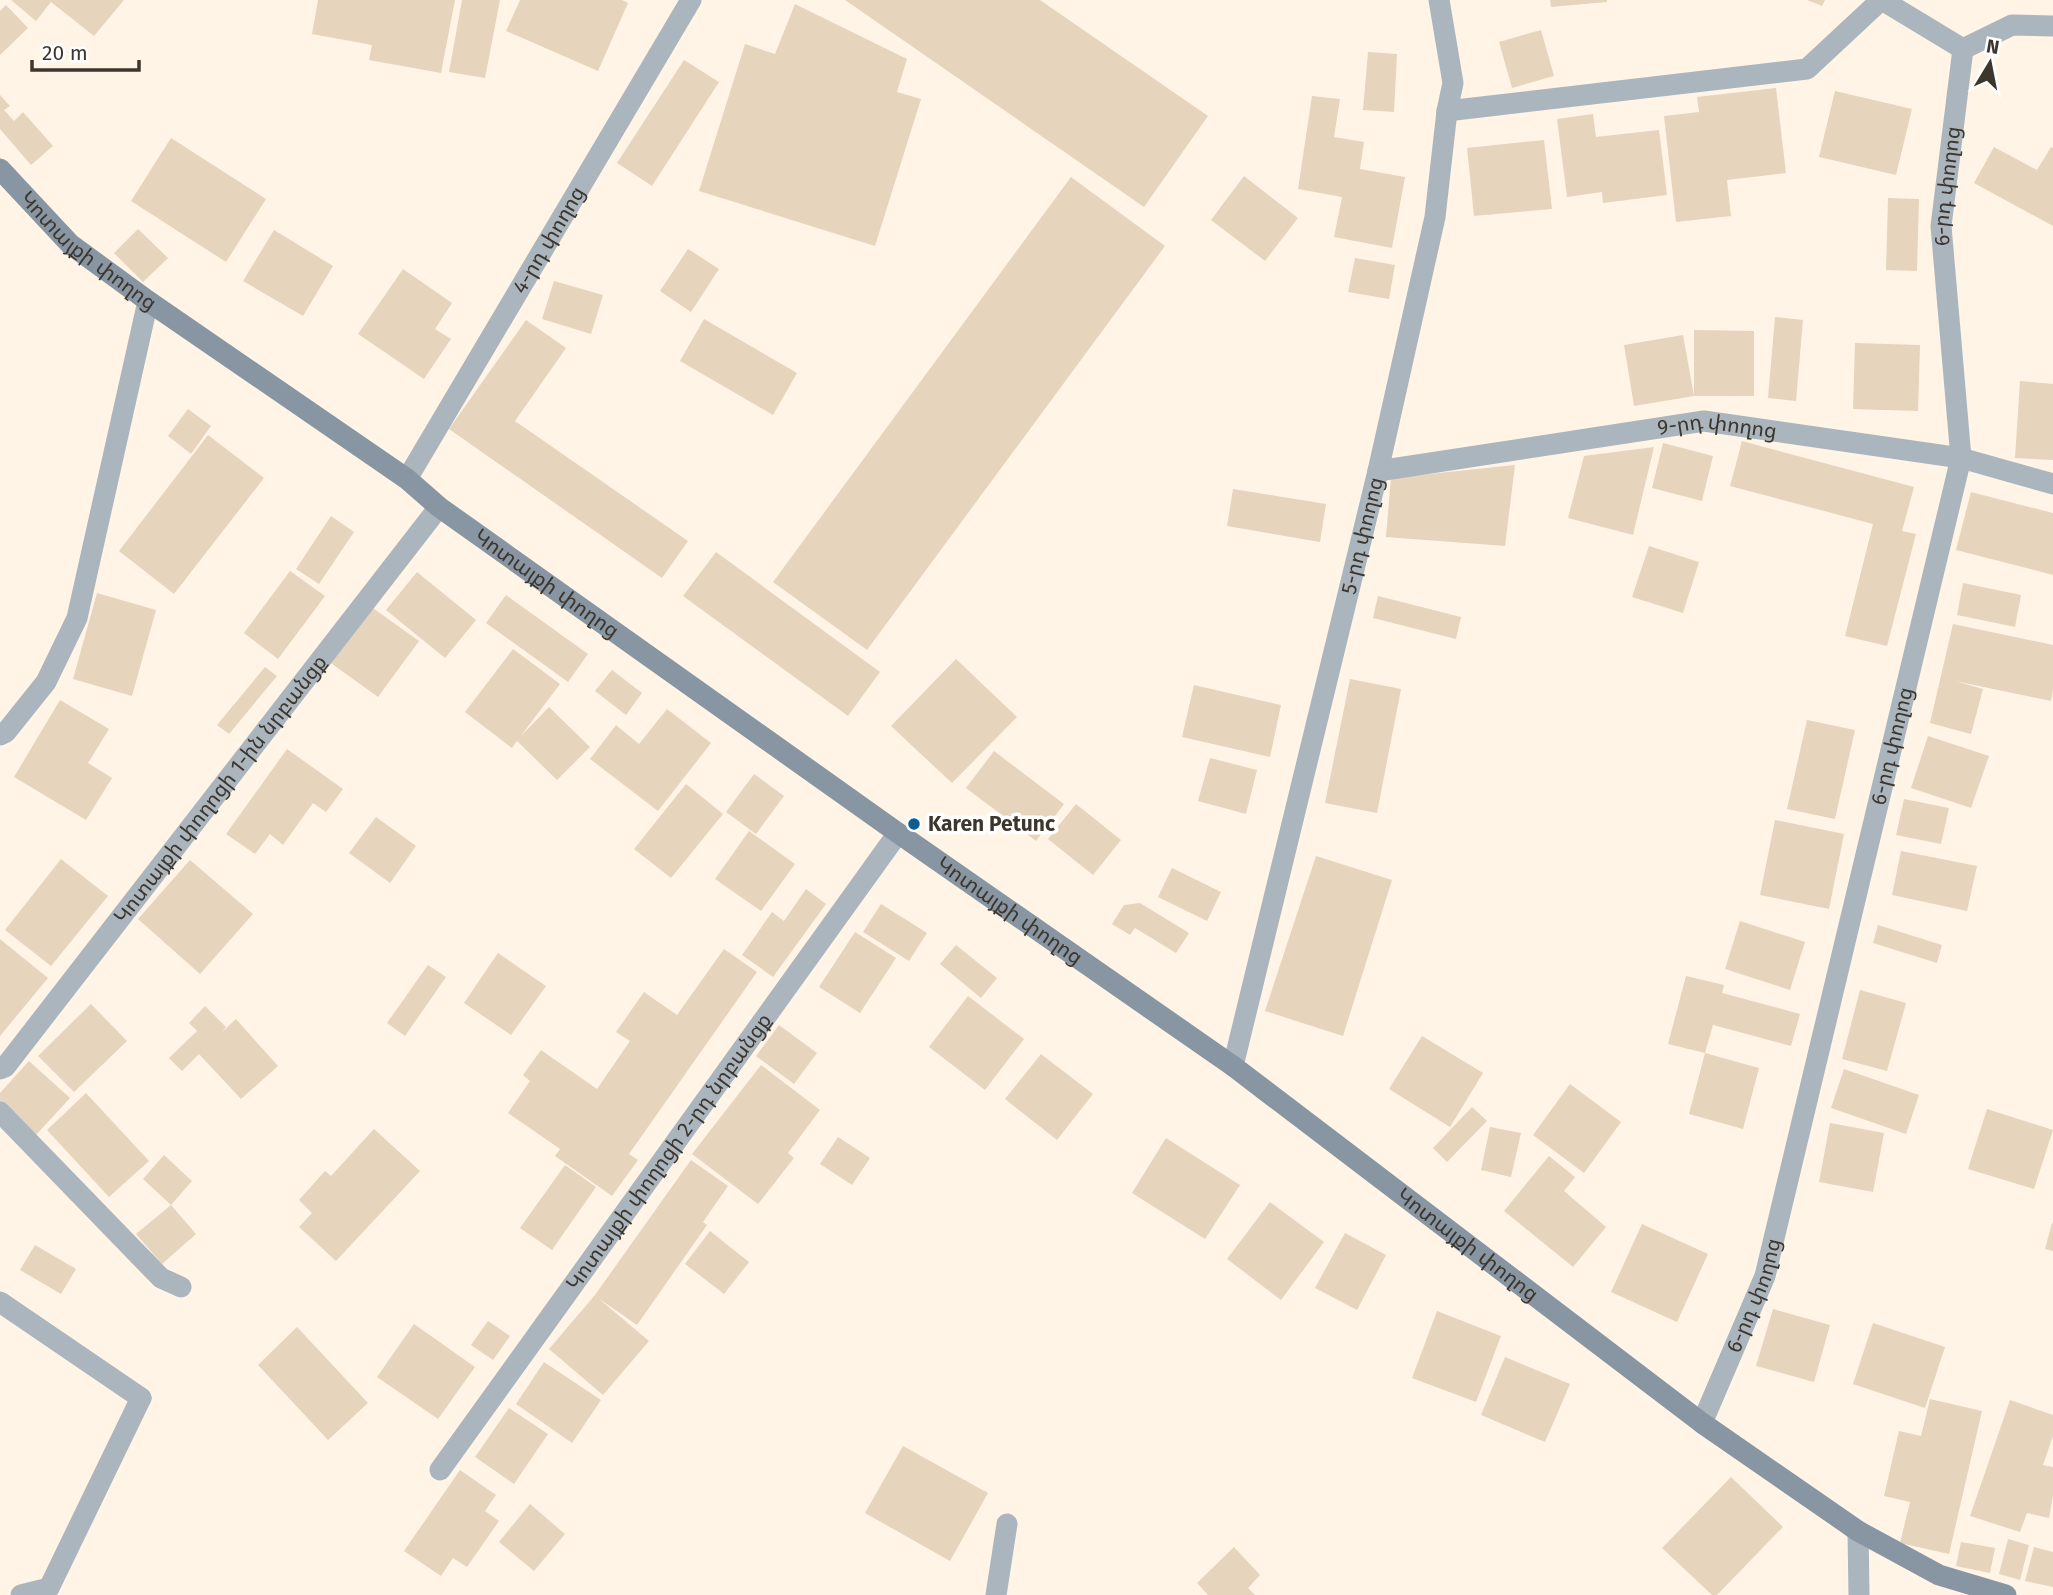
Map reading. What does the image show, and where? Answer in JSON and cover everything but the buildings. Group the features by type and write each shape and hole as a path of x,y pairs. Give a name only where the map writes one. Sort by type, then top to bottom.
{"main road":[{"name":"Կոտայքի փողոց","path":"0,169 70,244 148,301 407,479 439,507 898,833 1233,1066 1702,1423 1858,1531 1940,1575 2006,1595"}],"street":[{"name":"4-րդ փողոց","path":"407,479 691,0"},
{"name":"5-րդ փողոց","path":"1233,1066 1378,471 1435,217 1447,111 1453,83 1439,0"},
{"path":"1447,111 1807,69 1881,0 1963,49 2012,25 2053,26"},
{"name":"6-րդ փողոց","path":"1702,1423 1765,1276 1961,458 1941,226 1963,49"},
{"path":"0,735 6,732 46,682 77,618 148,301"},
{"name":"9-րդ փողոց","path":"1378,471 1704,421 1961,458 2053,484"},
{"name":"Կոտայքի փողոցի 1-ին նրբանցք","path":"0,1069 439,507"},
{"name":"Կոտայքի փողոցի 2-րդ նրբանցք","path":"440,1470 898,833"},
{"path":"0,1112 162,1278 181,1287"},
{"path":"0,1302 141,1398 49,1588 21,1595"},
{"path":"996,1595 1007,1524"},
{"path":"1858,1531 1859,1595"}],"place":[{"name":"Karen Petunc","path":"914,824"}]}
